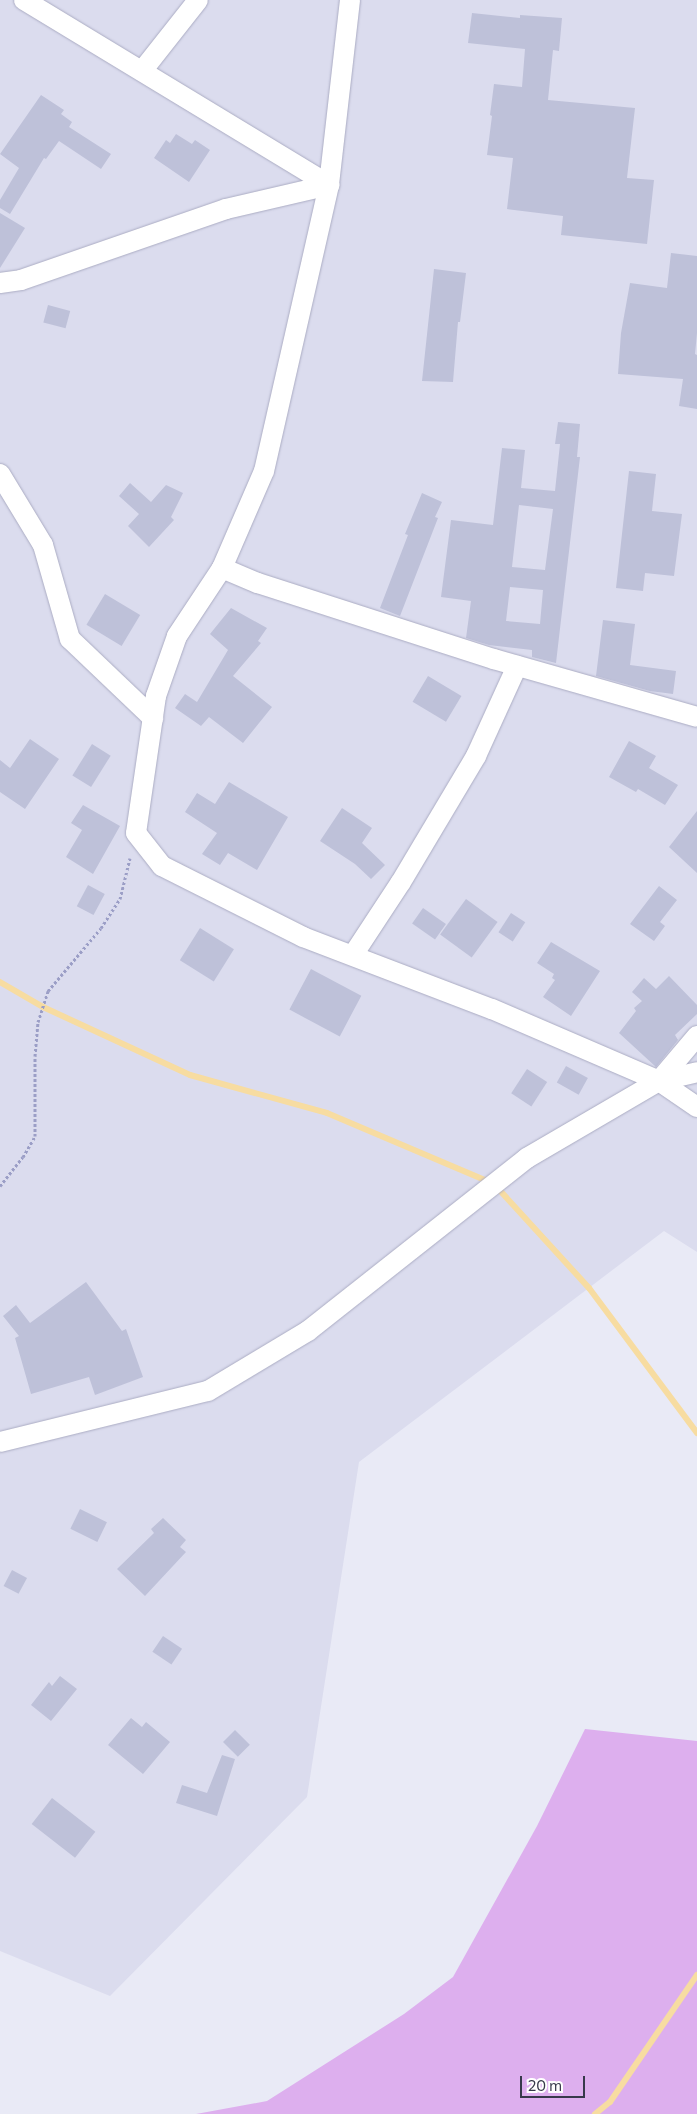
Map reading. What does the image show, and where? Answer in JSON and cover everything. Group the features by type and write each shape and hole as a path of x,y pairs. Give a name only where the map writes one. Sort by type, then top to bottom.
{"street":[{"path":"24,0 329,185"},
{"path":"142,71 198,0"},
{"path":"350,0 329,185 264,471 222,568 177,636 156,696 136,834 162,866 303,937 492,1008 659,1081 697,1107"},
{"path":"0,284 20,280 226,209 329,185"},
{"path":"0,474 43,545 70,639 153,718"},
{"path":"222,568 258,583 517,666 697,717"},
{"path":"353,955 401,882 476,756 517,666"},
{"path":"659,1081 697,1036"},
{"path":"0,1442 208,1391 308,1332 527,1158 659,1081 697,1072"}],"path":[{"path":"0,1186 23,1157 35,1136 38,1022 48,991 69,963 101,928 120,899 136,834"}],"shaded area":[{"path":"0,0 697,0 697,1252 664,1231 359,1462 307,1797 110,1996 0,1951"},
{"path":"585,1729 697,1741 697,2114 196,2114 267,2101 404,2014 453,1977 537,1826"}],"building":[{"path":"472,13 520,18 520,15 562,18 559,51 553,50 548,100 635,108 627,178 654,180 647,244 561,235 563,216 507,209 513,158 487,155 492,116 490,115 494,84 522,87 525,49 468,43"},
{"path":"41,95 64,110 61,114 72,122 69,127 111,154 101,169 59,141 46,159 44,158 10,214 0,208 0,200 19,168 0,154"},
{"path":"176,134 192,144 195,140 210,150 189,182 154,158 166,140 170,143"},
{"path":"0,213 25,228 0,268"},
{"path":"671,253 697,256 697,333 695,354 697,355 697,409 679,406 683,379 618,374 621,333 630,283 667,288"},
{"path":"434,269 466,273 460,322 458,322 453,382 422,381"},
{"path":"48,305 70,311 66,328 43,322"},
{"path":"558,422 580,424 577,457 580,457 556,663 532,657 532,650 489,645 466,638 471,601 441,597 451,520 493,525 502,448 525,450 521,488 555,491 560,444 555,444","holes":["519,505 553,509 545,570 512,567","510,587 543,590 540,624 506,621"]},
{"path":"629,471 656,474 652,511 682,514 674,576 645,573 643,591 616,588"},
{"path":"130,483 151,502 166,485 183,493 171,517 174,520 149,547 128,526 139,514 119,496"},
{"path":"422,493 442,502 435,517 438,518 400,616 380,608 408,535 405,534"},
{"path":"105,594 140,615 122,646 86,625"},
{"path":"231,608 267,628 258,641 261,643 233,676 272,707 243,743 209,717 201,726 175,708 185,694 197,702 228,650 210,634"},
{"path":"603,620 635,624 630,665 676,671 673,694 650,691 596,676"},
{"path":"428,676 461,696 446,722 413,702"},
{"path":"30,739 59,759 25,809 0,792 0,760 10,768"},
{"path":"629,741 656,756 649,768 678,785 665,805 638,789 636,792 609,777"},
{"path":"92,744 111,756 91,787 72,775"},
{"path":"229,782 288,817 257,870 228,853 220,865 202,854 217,833 185,812 197,793 215,804"},
{"path":"83,805 120,826 93,874 66,857 82,830 71,823"},
{"path":"342,808 372,828 362,843 385,865 371,879 355,864 320,841"},
{"path":"697,811 697,873 669,847"},
{"path":"88,885 105,894 94,915 77,906"},
{"path":"659,886 677,900 660,922 665,926 654,941 630,924"},
{"path":"466,899 498,922 472,958 440,935"},
{"path":"423,908 446,924 435,940 412,924"},
{"path":"511,913 525,922 513,942 498,932"},
{"path":"200,928 234,949 214,981 180,960"},
{"path":"551,942 600,971 571,1016 543,997 555,980 552,978 554,974 537,963"},
{"path":"311,969 361,996 340,1036 289,1010"},
{"path":"669,976 697,1005 697,1014 675,1035 678,1040 656,1067 619,1033 636,1011 634,1008 642,1001 632,992 644,978 656,989"},
{"path":"566,1066 588,1078 579,1095 557,1083"},
{"path":"527,1069 547,1082 531,1106 511,1093"},
{"path":"86,1282 122,1331 126,1329 143,1377 95,1395 89,1377 31,1394 15,1338 19,1336 3,1316 16,1305 30,1323"},
{"path":"80,1509 107,1522 97,1542 70,1529"},
{"path":"163,1518 186,1540 180,1547 186,1552 145,1596 117,1569 154,1533 151,1529"},
{"path":"12,1570 27,1578 19,1594 4,1586"},
{"path":"163,1636 182,1649 171,1665 152,1652"},
{"path":"60,1676 77,1689 51,1721 31,1705 49,1682 52,1686"},
{"path":"131,1718 142,1727 146,1722 170,1742 143,1774 108,1745"},
{"path":"235,1730 250,1745 238,1757 223,1742"},
{"path":"222,1755 235,1759 217,1816 176,1803 182,1785 207,1793"},
{"path":"52,1798 95,1832 75,1858 32,1824"}],"waterway":[{"path":"0,982 43,1007 190,1075 327,1113 494,1184 589,1288 697,1433"},
{"path":"595,2114 610,2102 697,1975"}]}
